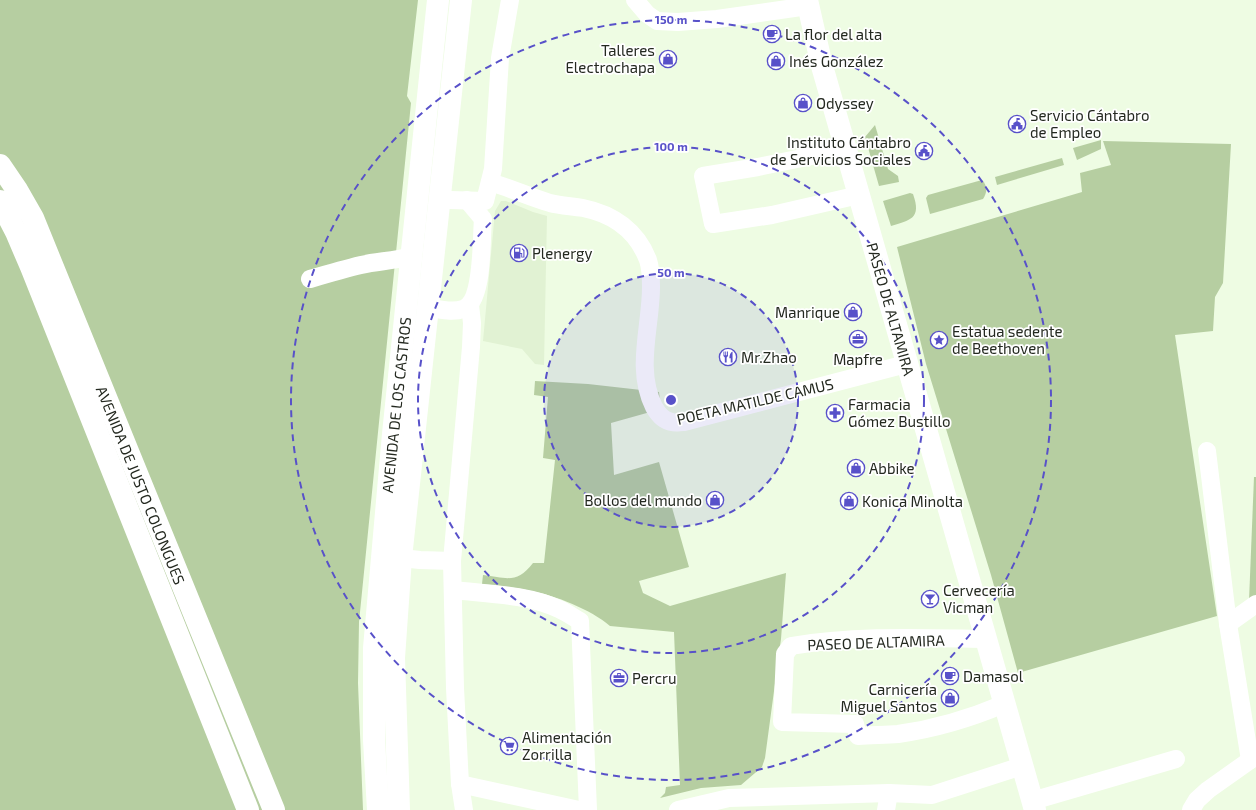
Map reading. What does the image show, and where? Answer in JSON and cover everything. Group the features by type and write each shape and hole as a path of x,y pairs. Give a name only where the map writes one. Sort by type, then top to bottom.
{"main road":[{"name":"AVENIDA DE LOS CASTROS","path":"378,810 374,740 374,648 411,256 438,0"},
{"name":"AVENIDA DE LOS CASTROS","path":"399,810 394,658 401,558 461,0"},
{"name":"PASEO DE ALTAMIRA","path":"808,3 822,66 906,364 987,639 1033,806"},
{"name":"AVENIDA DE JUSTO COLONGUES","path":"3,169 33,218 274,810"},
{"name":"AVENIDA DE JUSTO COLONGUES","path":"0,201 16,232 31,267 248,810"}],"street":[{"path":"439,198 485,201 493,169 500,58 510,0"},
{"path":"635,0 647,14 657,21 678,22 717,19 808,3"},
{"path":"846,149 758,167 703,176 714,224 772,215 859,195"},
{"name":"POETA MATILDE CAMUS","path":"490,182 551,203 582,208 608,215 631,232 641,245 648,262 651,276 651,298 644,350 646,379 651,400 656,410 660,416 672,422 684,422 906,364"},
{"path":"464,810 460,784 455,688 452,561 471,346 472,323 470,305 476,295 479,276 482,219 468,200"},
{"path":"310,279 362,265 411,256"},
{"name":"AVENIDA DE LOS CASTROS","path":"427,307 450,311 463,309 470,305"},
{"path":"1191,810 1197,800 1208,790 1237,771 1253,758 1228,624 1207,451"},
{"path":"401,558 452,561"},
{"path":"453,590 534,600 560,609 580,621 588,810"},
{"path":"1228,624 1256,604"},
{"name":"PASEO DE ALTAMIRA","path":"987,639 898,638 810,643 791,646 785,654 782,722 855,724 858,736 897,734 937,726 987,711 1004,704"},
{"name":"PASEO DE ALTAMIRA","path":"1033,806 1176,759"},
{"path":"678,810 729,798 935,802 1022,766"},
{"path":"460,784 579,810"}],"shaded area":[{"path":"0,0 418,0 407,96 411,103 359,622 358,683 363,810 0,810"},
{"path":"875,125 888,169 898,176 899,182 879,186 865,137"},
{"path":"1101,140 1101,149 1077,160 1073,148"},
{"path":"1103,141 1231,144 1223,283 1215,297 1213,331 1175,335 1217,616 1018,673 991,575 926,364 897,247 1082,192 1080,173 1111,165"},
{"path":"1062,158 1064,165 997,185 995,177"},
{"path":"982,180 986,190 983,199 930,214 926,198 928,195"},
{"path":"910,193 913,194 915,202 915,214 909,220 891,226 883,201"},
{"name":"Plenergy","path":"501,201 506,201 547,216 544,365 535,364 522,349 483,341 495,211"},
{"path":"535,381 588,384 659,392 661,409 611,423 614,475 659,462 689,567 639,581 643,593 670,606 786,573 781,639 765,758 762,767 741,785 701,788 660,798 665,793 666,787 680,785 674,632 610,626 593,614 551,596 519,588 482,584 483,575 511,578 522,574 533,563 544,563 555,460 543,458 548,397 534,395"},
{"path":"1254,477 1256,477 1256,597 1249,601"}],"place":[{"name":"La flor del alta","path":"772,34"},
{"name":"Talleres Electrochapa","path":"668,59"},
{"name":"Inés González","path":"776,61"},
{"name":"Odyssey","path":"803,103"},
{"name":"Servicio Cántabro de Empleo","path":"1017,124"},
{"name":"Instituto Cántabro de Servicios Sociales","path":"924,151"},
{"name":"Plenergy","path":"519,253"},
{"name":"Manrique","path":"853,312"},
{"name":"Mapfre","path":"858,339"},
{"name":"Estatua sedente de Beethoven","path":"939,340"},
{"name":"Mr.Zhao","path":"728,357"},
{"name":"Farmacia Gómez Bustillo","path":"835,413"},
{"name":"Abbike","path":"856,468"},
{"name":"Bollos del mundo","path":"715,500"},
{"name":"Konica Minolta","path":"849,501"},
{"name":"Cervecería Vicman","path":"930,599"},
{"name":"Damasol","path":"950,676"},
{"name":"Percru","path":"619,678"},
{"name":"Carnicería Miguel Santos","path":"950,698"},
{"name":"Alimentación Zorrilla","path":"509,746"}]}
